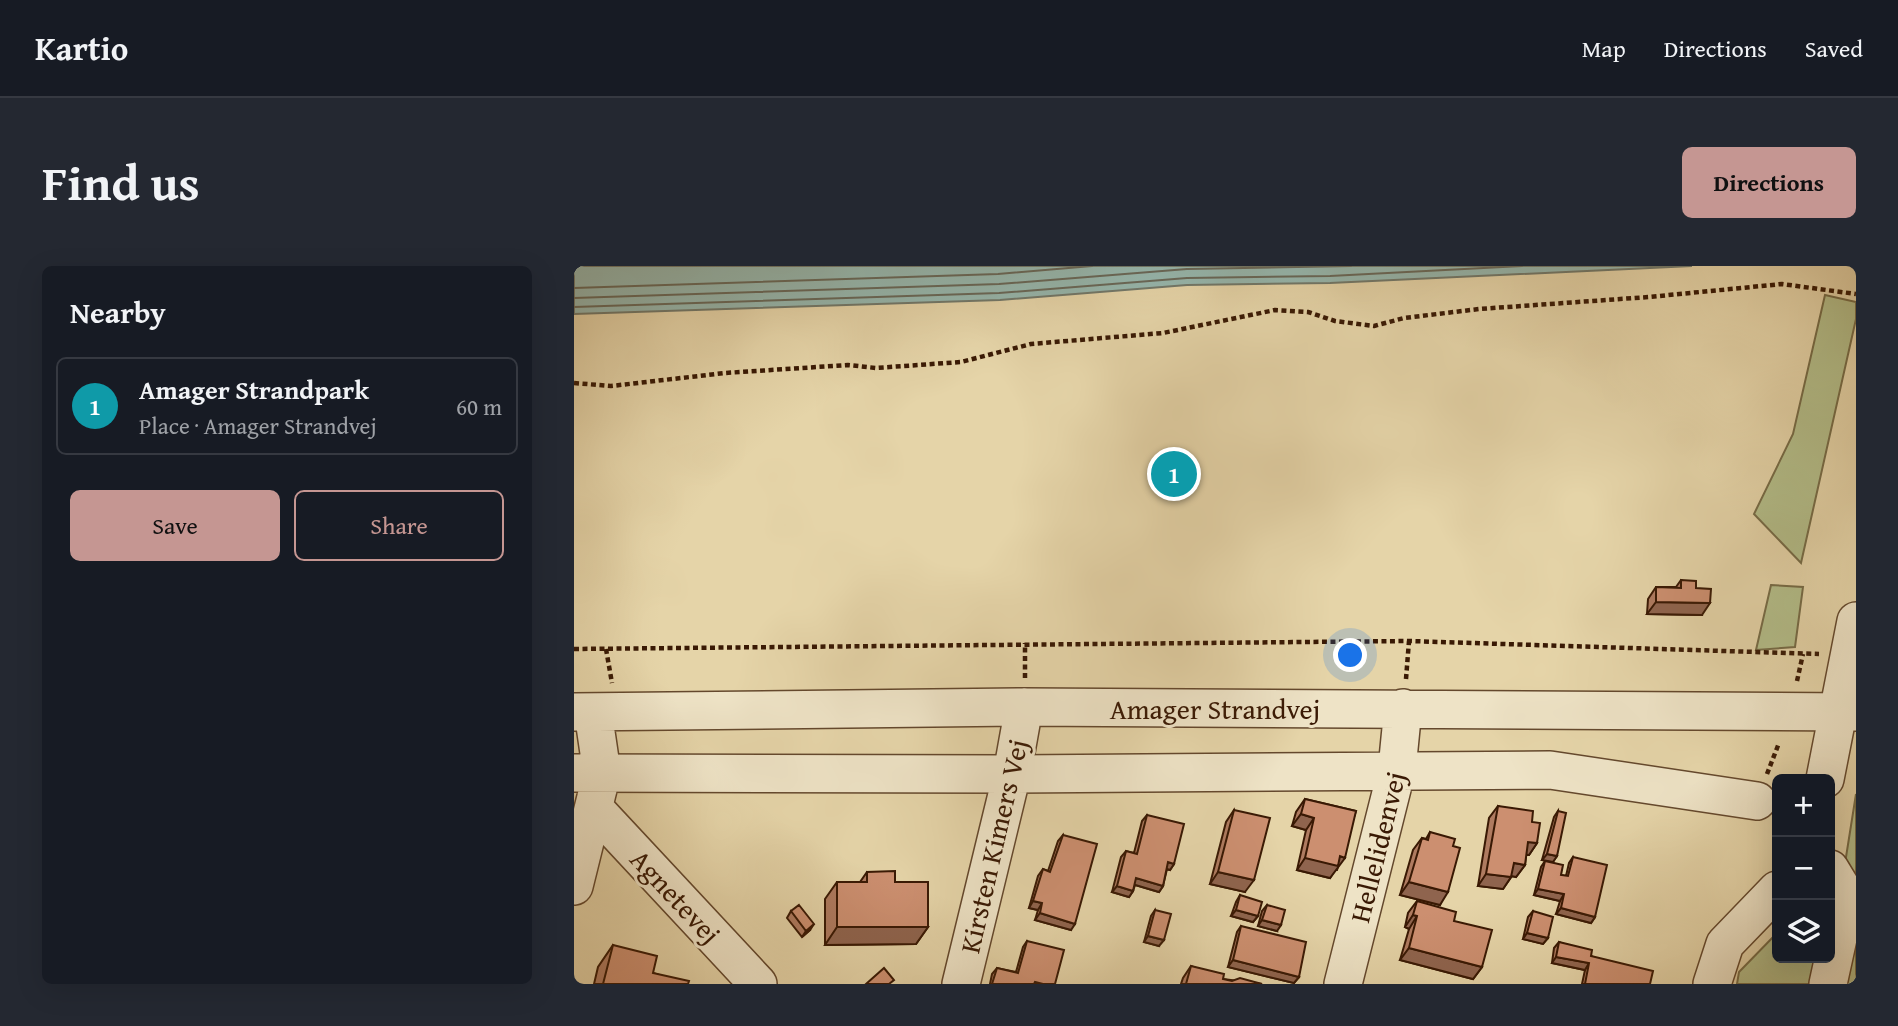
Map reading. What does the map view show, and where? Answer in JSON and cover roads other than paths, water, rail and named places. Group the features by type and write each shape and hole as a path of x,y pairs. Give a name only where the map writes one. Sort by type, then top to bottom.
{"street":[{"path":"1827,774 1848,711 1853,638"},
{"name":"Amager Strandvej","path":"583,712 1024,707 1848,711"},
{"name":"Kirsten Kimers Vej","path":"961,984 1012,774 1024,707"},
{"name":"Hellelidenvej","path":"1343,984 1397,769 1403,708"},
{"path":"574,886 594,808 583,712"},
{"path":"588,773 1012,774 1550,769 1757,801"},
{"name":"Agnetevej","path":"594,808 758,984"},
{"path":"1828,984 1847,897 1835,877"},
{"path":"1712,984 1725,944 1772,895"}],"water":[{"path":"574,266 1692,266 1330,283 1187,285 1000,300 574,314"}],"place":[{"name":"Amager Strandpark","path":"1174,474"}]}
